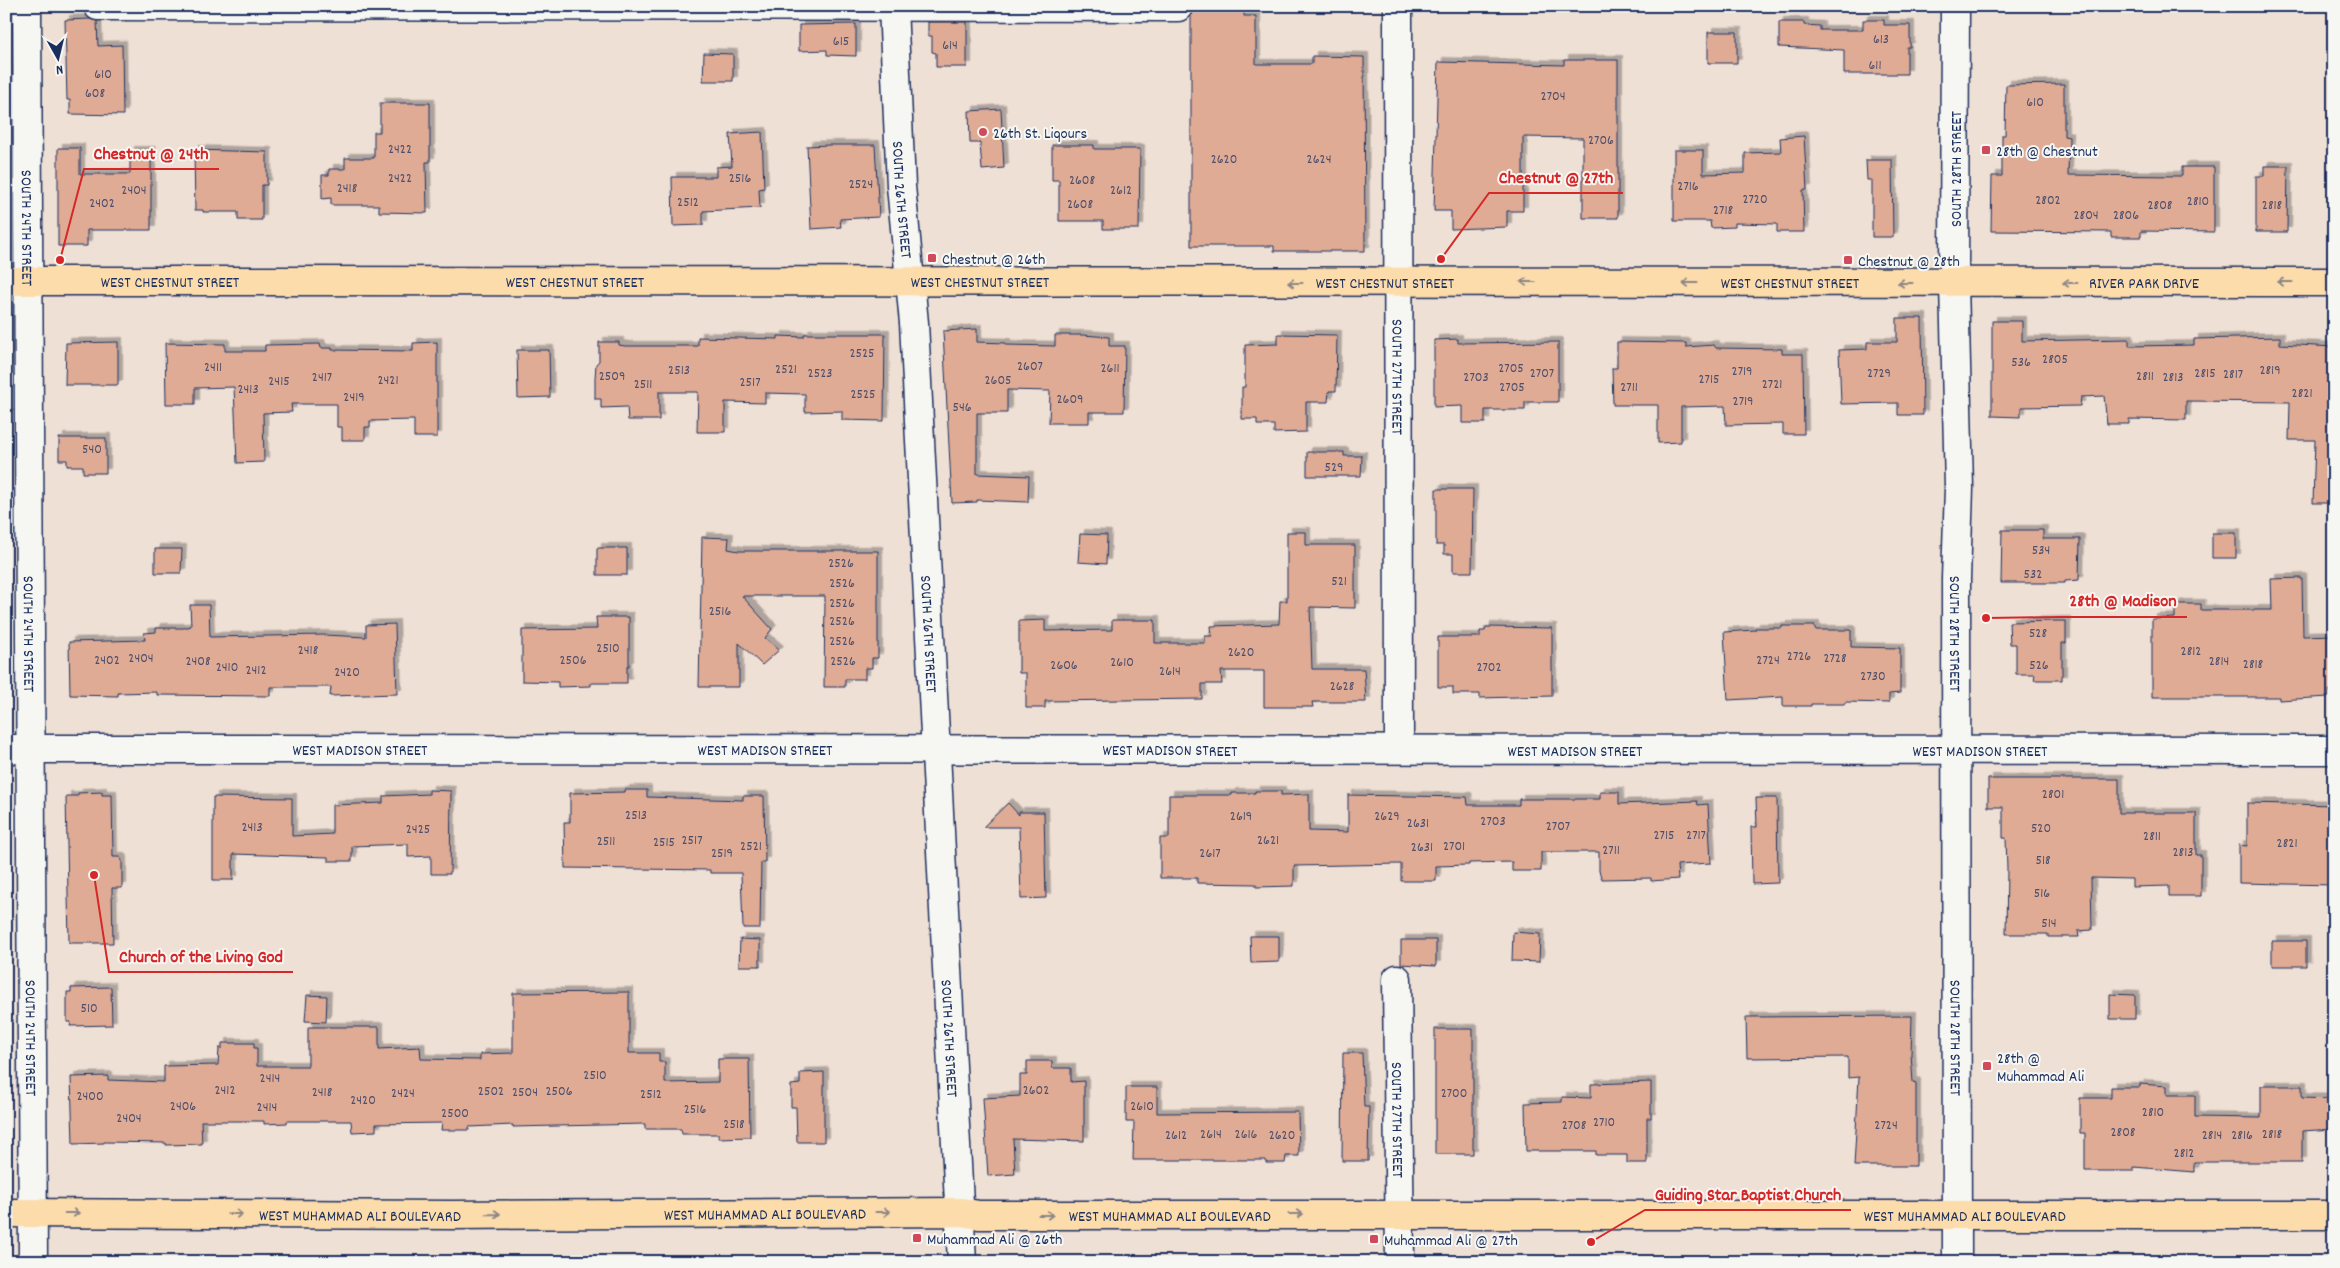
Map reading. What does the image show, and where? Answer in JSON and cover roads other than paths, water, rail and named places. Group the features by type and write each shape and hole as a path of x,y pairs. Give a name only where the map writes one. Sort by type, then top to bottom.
{"main road":[{"name":"WEST CHESTNUT STREET","path":"17,281 1954,283"},
{"name":"RIVER PARK DRIVE","path":"1954,283 2334,282"},
{"name":"WEST MUHAMMAD ALI BOULEVARD","path":"19,1213 452,1215 960,1212 979,1215 2334,1215"}],"street":[{"name":"SOUTH 24TH STREET","path":"27,6 17,281 19,1213 33,1262"},
{"path":"98,6 1178,7"},
{"name":"SOUTH 27TH STREET","path":"1398,6 1399,749"},
{"name":"SOUTH 28TH STREET","path":"1955,6 1954,283 1959,488 1956,578 1957,1262"},
{"name":"SOUTH 26TH STREET","path":"893,7 901,186 916,352 962,1262"},
{"name":"WEST MADISON STREET","path":"18,749 2334,750"},
{"name":"SOUTH 27TH STREET","path":"1397,979 1400,1262"}],"place":[{"name":"26th St. Liqours","path":"983,132"},
{"name":"28th @ Chestnut","path":"1986,150"},
{"name":"Chestnut @ 26th","path":"932,258"},
{"name":"Chestnut @ 27th","path":"1441,259"},
{"name":"Chestnut @ 24th","path":"60,260"},
{"name":"Chestnut @ 28th","path":"1848,260"},
{"name":"28th @ Madison","path":"1986,618"},
{"name":"Church of the Living God","path":"94,875"},
{"name":"28th @ Muhammad Ali","path":"1987,1066"},
{"name":"Muhammad Ali @ 26th","path":"917,1238"},
{"name":"Muhammad Ali @ 27th","path":"1374,1239"},
{"name":"Guiding Star Baptist Church","path":"1591,1242"}]}
